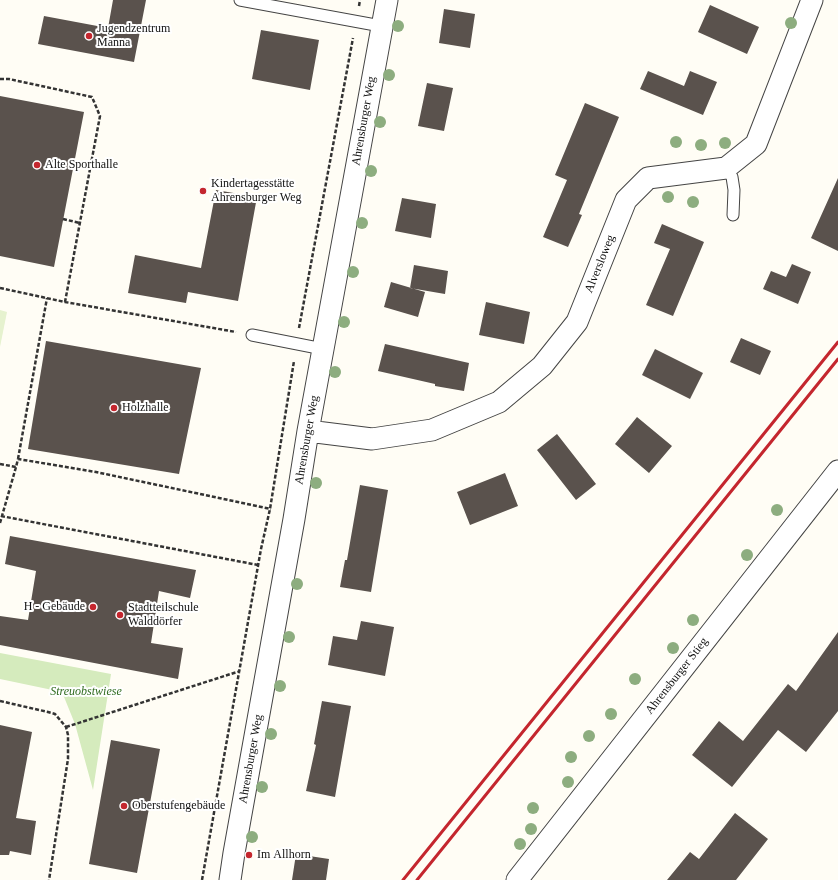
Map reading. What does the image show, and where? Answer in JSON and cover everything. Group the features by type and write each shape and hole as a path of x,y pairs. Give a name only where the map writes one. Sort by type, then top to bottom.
{"street":[{"name":"Ahrensburger Weg","path":"230,880 294,519 308,431 387,0"},
{"path":"726,168 756,144 812,0"},
{"name":"Alversloweg","path":"308,431 372,440 432,430 499,402 542,366 577,322 626,200 648,178 726,168"},
{"name":"Ahrensburger Stieg","path":"517,880 838,471"}],"lane":[{"path":"240,0 382,26"},
{"path":"726,168 732,178 734,190 733,215"},
{"path":"252,335 323,349"}],"path":[{"path":"202,880 258,565 270,509 296,344 360,0"},
{"path":"0,79 9,79 92,97 100,116 65,302"},
{"path":"63,219 80,223"},
{"path":"0,288 65,302 252,335"},
{"path":"0,523 18,459 47,298"},
{"path":"18,459 96,472 270,509 294,519"},
{"path":"0,464 16,467"},
{"path":"1,516 258,565"},
{"path":"66,727 240,671"},
{"path":"0,701 55,714 66,727 68,735 68,759 49,880"}],"green space":[{"path":"0,310 7,312 0,347"},
{"name":"Streuobstwiese","path":"0,653 111,674 93,790 75,724 62,692 0,679"}],"building":[{"name":"Jugendzentrum Manna","path":"113,0 146,0 134,62 38,44 44,16 108,28"},
{"path":"710,5 759,27 747,54 698,32"},
{"path":"444,9 475,14 470,48 439,43"},
{"path":"261,30 319,40 310,90 252,79"},
{"path":"648,71 684,86 690,71 717,82 703,115 640,89"},
{"path":"427,83 453,88 444,131 418,126"},
{"name":"Alte Sporthalle","path":"0,96 84,112 54,267 0,256"},
{"path":"585,103 619,117 579,214 582,215 568,247 543,237 567,180 555,175"},
{"path":"838,178 838,251 811,238"},
{"path":"216,190 257,197 238,301 188,292 186,303 128,293 135,255 201,268"},
{"path":"402,198 436,204 431,238 395,231"},
{"path":"662,224 704,242 673,316 646,305 670,249 654,243"},
{"path":"792,264 811,272 798,304 763,289 771,271 786,277"},
{"path":"414,265 448,271 445,294 410,288"},
{"path":"391,282 425,292 418,317 384,307"},
{"path":"486,302 530,312 524,344 479,335"},
{"path":"741,338 771,351 760,375 730,362"},
{"name":"Holzhalle","path":"46,341 201,368 179,474 28,449"},
{"path":"385,344 469,363 464,391 435,386 435,384 378,371"},
{"path":"655,349 703,373 690,399 642,375"},
{"path":"637,417 672,446 649,473 615,444"},
{"path":"557,434 596,484 576,500 537,450"},
{"path":"505,473 518,506 470,525 457,492"},
{"path":"360,485 388,490 371,592 340,587 345,560 347,560"},
{"name":"H - Gebäude","path":"10,536 196,570 190,598 159,591 151,643 183,648 178,679 0,645 0,616 28,620 36,571 5,564"},
{"path":"361,621 394,627 385,676 328,665 333,636 357,640"},
{"path":"838,632 838,711 806,752 778,730 732,787 692,755 719,721 743,741 788,684 796,691"},
{"path":"322,701 351,706 335,797 306,791 316,745 314,744"},
{"path":"0,725 32,732 16,818 36,821 31,855 10,851 9,855 0,855"},
{"name":"Oberstufengebäude","path":"111,740 160,749 137,873 89,864"},
{"path":"735,813 768,839 736,880 667,880 690,852 699,859"},
{"path":"296,854 329,859 326,880 292,880"}],"railway":[{"path":"403,880 838,342"},
{"path":"417,880 838,359"}],"place":[{"name":"Jugendzentrum Manna","path":"89,36"},
{"name":"Alte Sporthalle","path":"37,165"},
{"name":"Kindertagesstätte Ahrensburger Weg","path":"203,191"},
{"name":"Holzhalle","path":"114,408"},
{"name":"H - Gebäude","path":"93,607"},
{"name":"Stadtteilschule Walddörfer","path":"120,615"},
{"name":"Oberstufengebäude","path":"124,806"},
{"name":"Im Allhorn","path":"249,855"}]}
